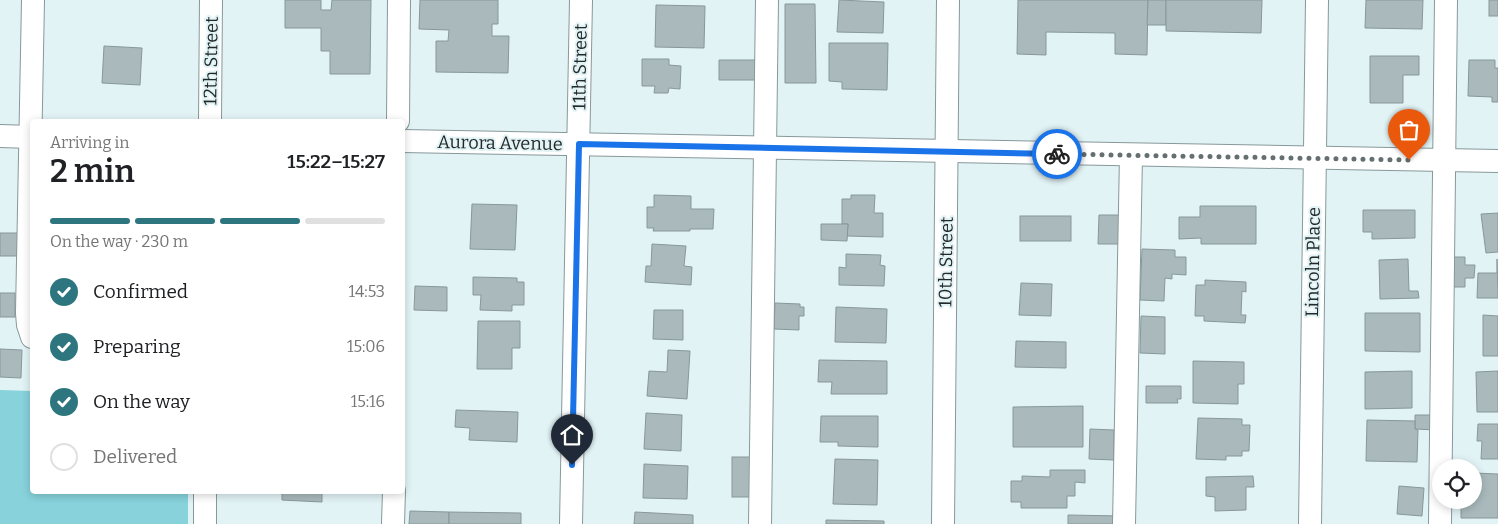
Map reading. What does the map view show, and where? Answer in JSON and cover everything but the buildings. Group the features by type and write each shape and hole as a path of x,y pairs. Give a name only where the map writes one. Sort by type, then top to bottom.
{"street":[{"path":"32,119 33,0"},
{"name":"12th Street","path":"210,119 211,0"},
{"path":"398,119 399,0"},
{"name":"11th Street","path":"571,524 581,0"},
{"path":"760,524 767,0"},
{"name":"10th Street","path":"943,524 948,0"},
{"name":"Lincoln Place","path":"1310,524 1317,0"},
{"path":"1440,524 1446,0"},
{"path":"0,136 30,136"},
{"name":"Aurora Avenue","path":"405,141 1498,161"},
{"path":"1124,524 1130,155"},
{"path":"30,206 27,312 30,331"},
{"path":"205,494 205,524"},
{"path":"393,524 394,494"}],"shaded area":[{"path":"0,390 30,391 30,494 188,494 188,524 0,524"}],"way so far":[{"path":"1057,154 1409,160"}],"route":[{"path":"572,465 579,144 1057,154"}]}
